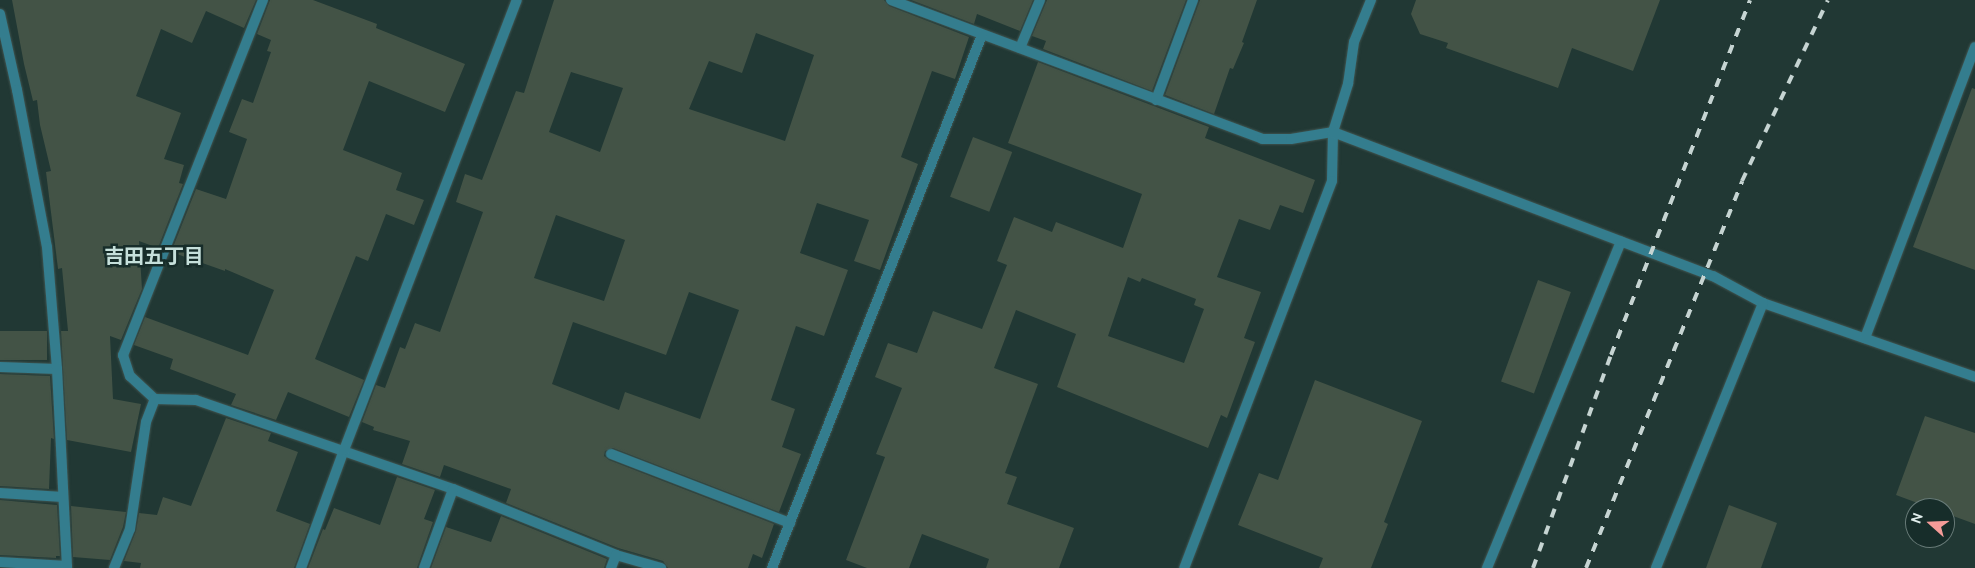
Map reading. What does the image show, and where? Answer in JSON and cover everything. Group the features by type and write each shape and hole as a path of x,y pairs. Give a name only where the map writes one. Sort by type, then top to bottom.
{"street":[{"path":"263,0 123,354 130,376 154,399 196,400 453,489 616,555 661,568"},
{"path":"301,568 344,450 518,0"},
{"path":"892,0 1262,139 1291,139 1333,132 1713,276 1763,302 1975,377"},
{"path":"1020,48 1040,0"},
{"path":"1156,100 1193,0"},
{"path":"1184,568 1332,181 1333,132 1348,84 1354,42 1371,0"},
{"path":"0,14 17,90 47,247 57,369 67,567 0,562"},
{"path":"772,568 982,35"},
{"path":"1865,338 1975,47"},
{"path":"1488,568 1622,241"},
{"path":"1656,568 1763,302"},
{"path":"0,368 57,369"},
{"path":"114,568 130,529 146,422 154,399"},
{"path":"611,454 790,523"},
{"path":"424,568 453,489"},
{"path":"0,493 63,497"},
{"path":"611,568 616,555"}],"building":[{"path":"12,0 256,0 244,28 206,11 192,43 161,29 136,96 181,113 164,159 184,165 179,183 183,184 158,248 139,241 142,289 121,340 110,336 113,399 141,404 131,452 67,440 61,331 68,331 62,268 58,269 46,172 51,171 40,125 37,100 33,101 24,64"},
{"path":"270,0 313,0 377,24 376,28 465,64 445,112 369,81 343,150 402,173 396,190 424,200 414,225 386,214 368,261 356,256 315,359 364,380 349,417 288,392 276,420 231,405 236,394 170,369 173,359 134,345 145,317 248,355 274,290 225,269 225,271 171,252 196,189 226,199 247,139 229,132 242,99 253,103 271,52 267,51 271,40 257,34"},
{"path":"554,0 884,0 889,6 969,37 955,79 932,71 901,157 918,164 880,270 854,261 869,220 817,203 800,253 848,270 824,336 796,326 771,400 795,409 782,447 801,454 779,512 613,448 605,451 604,456 609,460 774,524 762,558 753,554 748,568 668,568 663,561 618,548 506,503 511,489 444,465 440,477 402,464 410,441 373,430 374,427 362,422 376,385 385,388 400,347 405,349 415,323 440,332 483,212 456,202 465,174 482,180 516,91 524,93","holes":["756,33 814,55 785,141 689,109 709,61 742,73","571,72 623,88 600,152 549,132","556,215 625,240 604,301 534,278","689,292 739,310 700,419 625,392 619,410 552,384 573,322 666,355"]},
{"path":"911,0 1033,0 1020,31 977,14 974,24"},
{"path":"1047,0 1186,0 1152,91 1043,49 1046,41 1032,36"},
{"path":"1200,0 1257,0 1242,42 1244,43 1233,69 1230,68 1214,114 1165,95"},
{"path":"1416,0 1660,0 1633,71 1572,48 1558,88 1446,48 1448,43 1420,34 1411,14"},
{"path":"1038,62 1209,127 1205,138 1315,180 1303,213 1280,205 1270,230 1239,219 1217,277 1261,292 1244,338 1255,342 1227,418 1221,415 1208,448 1057,387 1076,334 1016,310 994,368 1038,384 1005,473 1017,477 1007,504 1074,528 1059,568 986,568 989,559 922,534 909,568 867,568 846,560 885,457 876,454 902,388 875,377 888,343 917,353 933,311 982,329 1007,265 997,261 1014,217 1052,232 1056,222 1123,248 1142,194 1008,143","holes":["1128,277 1140,282 1142,278 1196,299 1194,305 1204,309 1184,363 1108,336"]},
{"path":"1972,88 1975,89 1975,270 1913,247"},
{"path":"973,137 1012,152 989,212 950,197"},
{"path":"1538,280 1571,292 1534,393 1501,381"},
{"path":"0,331 47,331 47,360 0,360"},
{"path":"0,374 50,376 54,439 51,438 49,489 0,486"},
{"path":"1315,380 1422,421 1384,522 1388,524 1371,568 1319,568 1323,558 1238,525 1259,473 1278,480"},
{"path":"1925,416 1975,433 1975,524 1955,517 1955,498 1905,498 1896,495"},
{"path":"226,418 271,433 268,441 298,452 276,511 310,524 294,568 140,568 141,563 124,561 136,531 139,513 157,515 163,497 191,506"},
{"path":"397,477 435,490 424,519 433,522 417,568 308,568 323,529 325,530 334,508 380,525"},
{"path":"0,500 57,505 60,556 56,556 56,558 0,555"},
{"path":"1729,505 1777,523 1761,568 1706,568"},
{"path":"71,506 126,512 123,527 110,560 73,557"},
{"path":"501,516 607,559 604,568 431,568 446,527 491,542"}],"railway":[{"path":"1533,568 1611,355 1750,0"},
{"path":"1586,568 1742,181 1828,0"}],"district":[{"name":"吉田五丁目","path":"154,256"}]}
